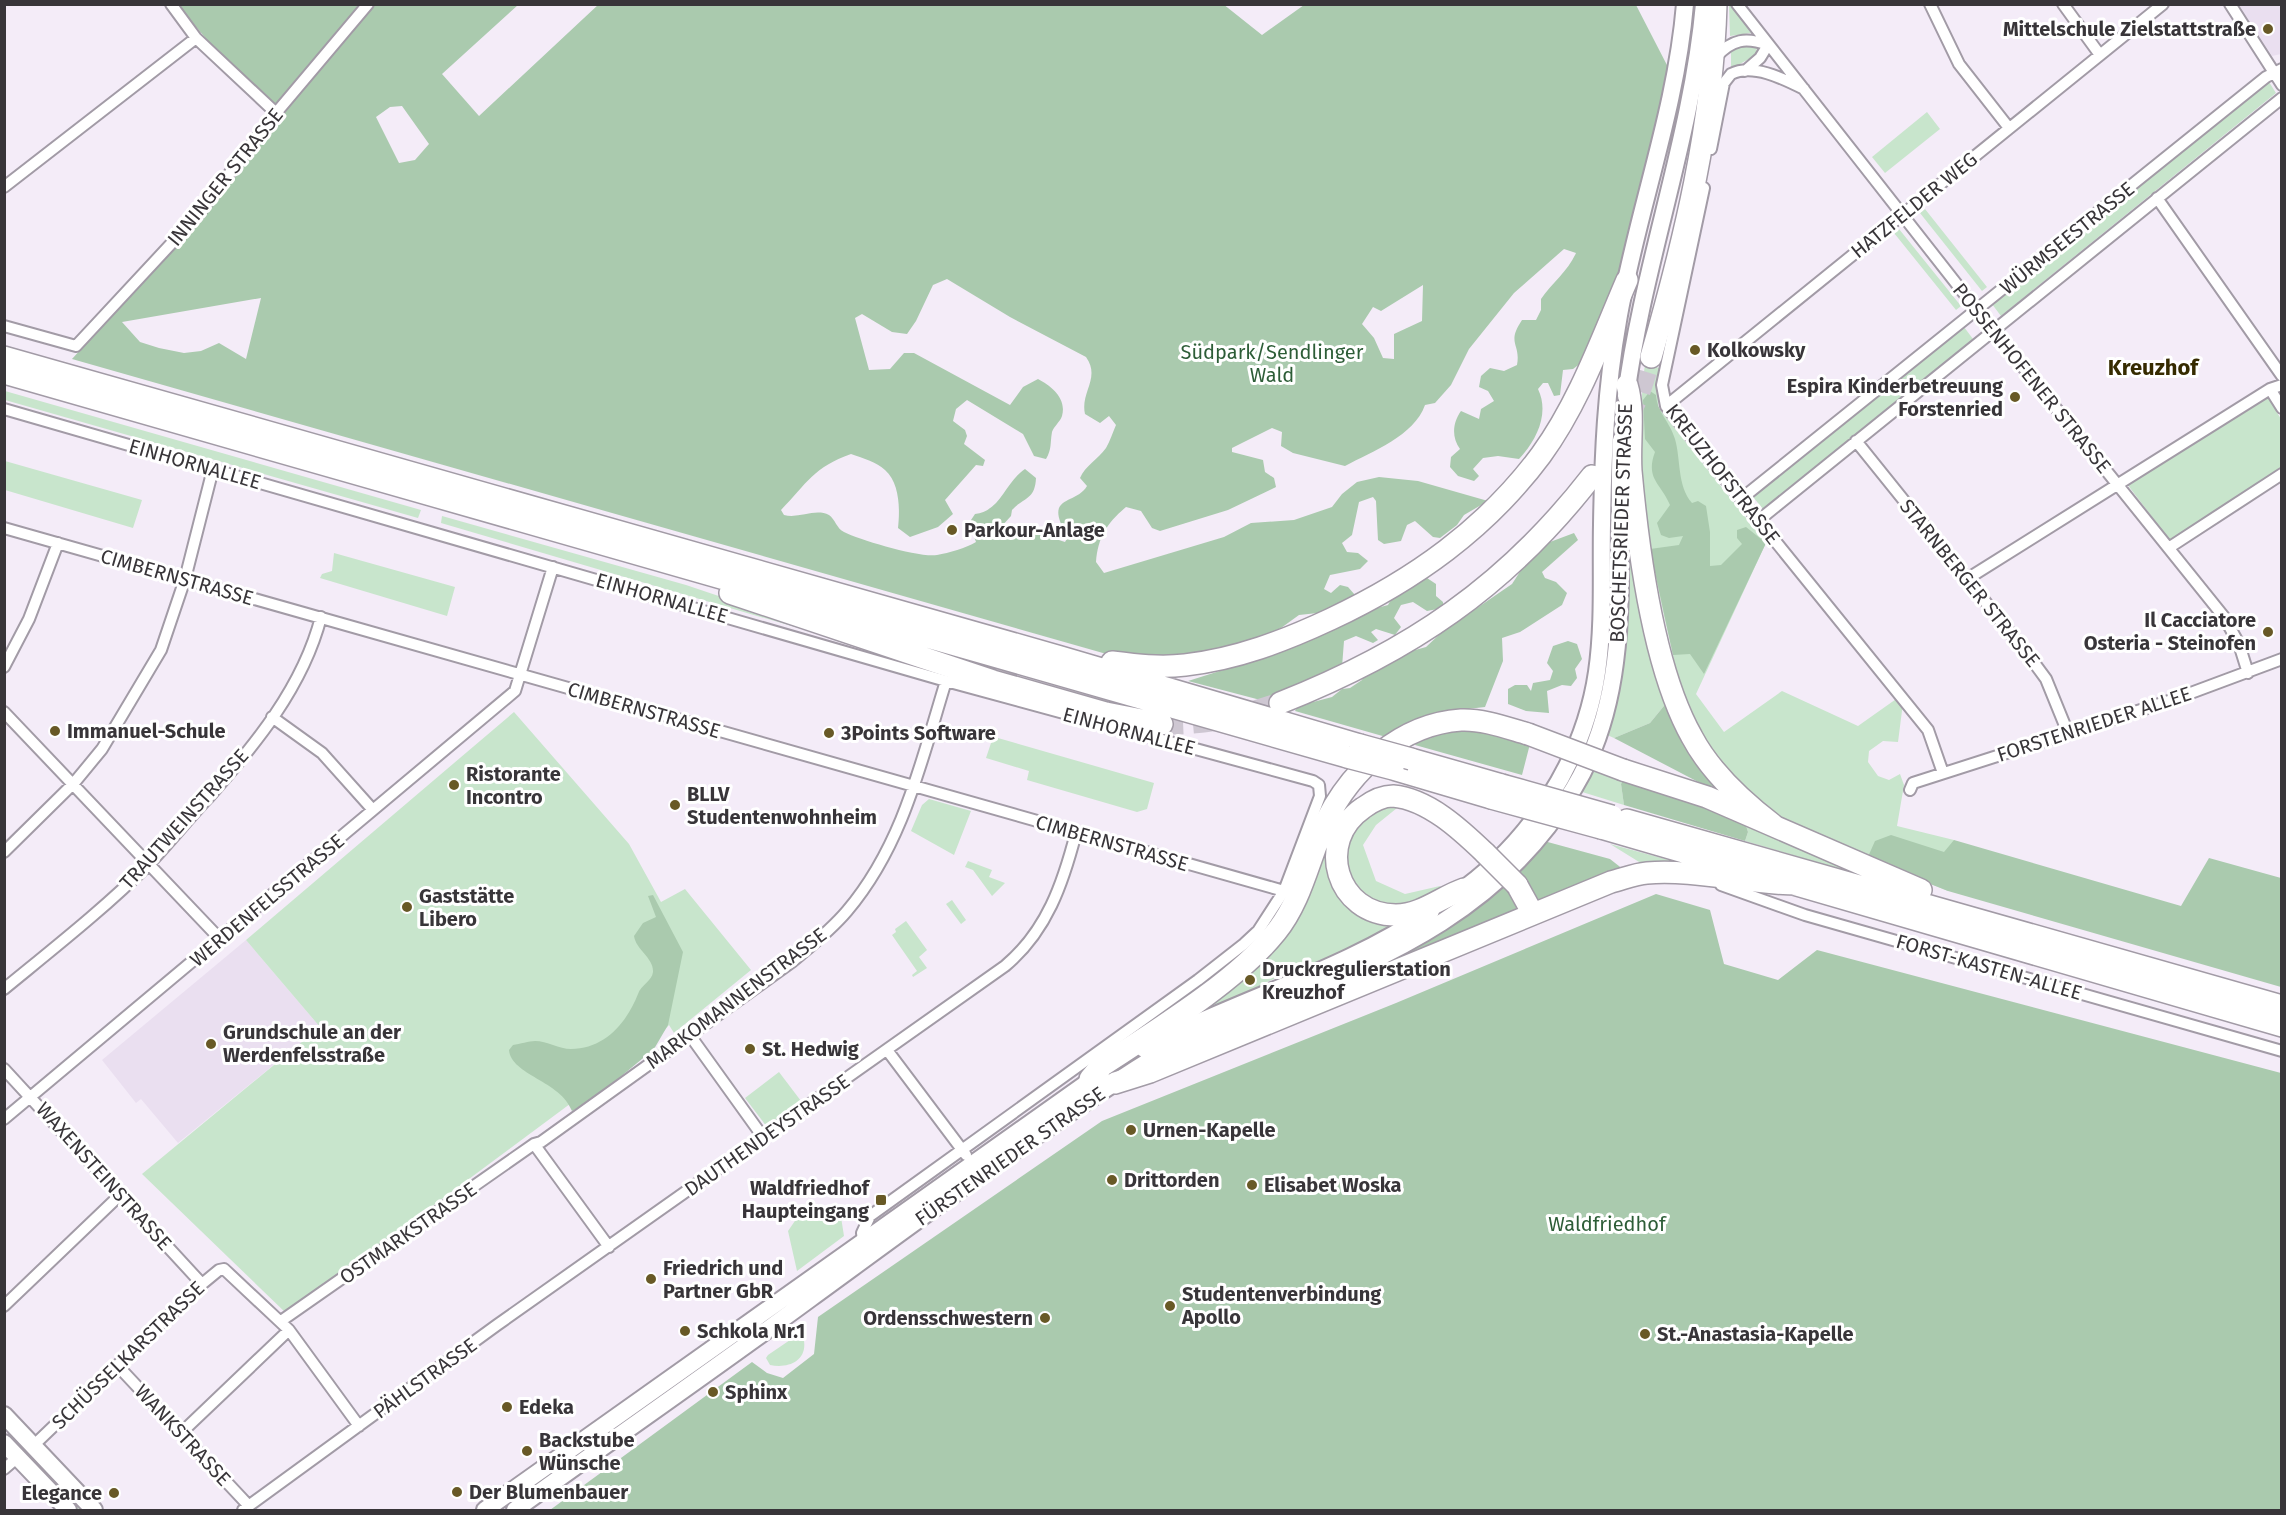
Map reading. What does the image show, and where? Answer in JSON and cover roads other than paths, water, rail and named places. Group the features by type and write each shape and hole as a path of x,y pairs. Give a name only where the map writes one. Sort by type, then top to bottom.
{"highway":[{"path":"1651,357 1683,238 1707,112 1716,4"},
{"path":"1061,657 1150,666 1183,666 1235,657 1291,638 1375,598 1426,567 1485,519 1542,454 1575,396 1627,280"},
{"path":"4,357 1061,657 1354,751"},
{"path":"4,373 1606,822 2015,929 2282,1005"},
{"path":"1628,384 1632,401 1629,424 1631,470 1640,544 1648,594 1671,690 1682,719 1705,758 1729,787 1776,826"},
{"path":"1280,703 1373,663 1418,637 1478,595 1545,533 1592,476"},
{"path":"640,553 661,570 983,678 1106,713 1162,724"},
{"path":"1086,1071 1100,1067 1250,961 1277,931 1296,902 1326,822 1339,798 1357,775 1381,752 1417,731 1463,720 1528,734 1623,770 1707,797 1896,881 1987,913 2015,929"},
{"path":"1464,889 1446,895 1416,913 1394,915 1370,910 1350,896 1340,879 1337,844 1343,827 1371,802 1391,796 1419,804 1447,820 1485,853 1517,885 1533,914"},
{"path":"1606,822 1797,884 2282,1026"},
{"path":"1115,1083 1150,1072 1611,882 1646,873 1698,876 1764,884 1797,884"}],"main road":[{"name":"BOSCHETSRIEDER STRASSE","path":"1513,842 1540,812 1568,763 1586,719 1597,673 1602,607 1604,438 1610,374 1627,280 1670,98 1685,4"},
{"name":"BOSCHETSRIEDER STRASSE","path":"1531,849 1556,817 1588,761 1602,726 1613,677 1619,610 1619,475 1628,384 1642,299 1692,92 1704,4"},
{"name":"FÜRSTENRIEDER STRASSE","path":"515,1510 738,1340 967,1157 1086,1071 1357,953 1412,925 1464,889 1513,842"},
{"name":"FÜRSTENRIEDER STRASSE","path":"485,1510 1115,1083 1179,1046 1363,966 1418,939 1477,900 1513,869 1531,849"},
{"path":"4,1416 94,1510"},
{"path":"4,1443 68,1510"}],"street":[{"path":"171,4 196,38 276,113"},
{"name":"INNINGER STRASSE","path":"4,326 76,346 196,217 276,113 368,4"},
{"name":"POSSENHOFENER STRASSE","path":"1737,4 1977,310 2170,547 2224,617 2240,644 2248,673"},
{"path":"1930,4 1959,64 2009,128"},
{"path":"2063,4 2100,55"},
{"name":"HATZFELDER WEG","path":"1666,406 2163,4"},
{"path":"2230,4 2278,71 2282,85"},
{"path":"4,187 196,38"},
{"path":"1711,70 1716,57 1733,43 1752,39 1768,45 1760,58 1745,70"},
{"name":"POSSENHOFENER STRASSE","path":"1745,70 1783,79 1803,89"},
{"name":"KREUZHOFSTRASSE","path":"1745,70 1731,74 1722,91 1694,239 1663,377 1662,396 1666,406 1928,730 1943,773"},
{"name":"WÜRMSEESTRASSE","path":"1741,499 2278,71"},
{"name":"WÜRMSEESTRASSE","path":"1759,520 2282,98"},
{"path":"2157,198 2282,376"},
{"path":"1968,579 2270,389 2282,385"},
{"path":"2270,389 2282,408"},
{"name":"EINHORNALLEE","path":"4,408 946,681 1313,781 1319,785"},
{"name":"STARNBERGER STRASSE","path":"1856,441 2046,679 2068,733"},
{"path":"4,852 74,783 102,749 156,659 184,579 213,469"},
{"path":"2170,547 2282,474"},
{"name":"CIMBERNSTRASSE","path":"4,528 1284,891"},
{"path":"4,667 29,619 58,543"},
{"name":"WERDENFELSSTRASSE","path":"4,1119 515,692 553,567"},
{"name":"TRAUTWEINSTRASSE","path":"4,989 83,924 149,863 234,768 272,717 314,645 321,617"},
{"name":"FORSTENRIEDER ALLEE","path":"1910,790 1913,783 2248,673 2282,659"},
{"name":"MARKOMANNENSTRASSE","path":"534,1144 541,1142 793,961 846,912 887,854 899,830 946,681"},
{"path":"4,712 220,939"},
{"path":"272,717 322,753 374,810"},
{"name":"FÜRSTENRIEDER STRASSE","path":"1086,1071 1258,931 1284,891 1320,796 1319,785"},
{"name":"DAUTHENDEYSTRASSE","path":"609,1246 887,1050 1016,955 1037,930 1055,902 1076,833"},
{"name":"FORST-KASTEN-ALLEE","path":"1698,876 1804,915 2282,1051"},
{"path":"689,1034 763,1137"},
{"path":"887,1050 967,1157"},
{"name":"WAXENSTEINSTRASSE","path":"4,1069 202,1284"},
{"path":"534,1144 609,1246"},
{"name":"OSTMARKSTRASSE","path":"281,1321 534,1144"},
{"path":"4,1306 120,1195"},
{"name":"PÄHLSTRASSE","path":"246,1508 609,1246"},
{"name":"SCHÜSSELKARSTRASSE","path":"34,1445 219,1270 224,1269 281,1321"},
{"path":"281,1321 359,1426"},
{"path":"181,1433 289,1330"},
{"name":"WANKSTRASSE","path":"117,1365 181,1433 246,1508"},
{"path":"4,1469 18,1457"}],"tunnel":[{"path":"1627,420 1639,395 1651,357"},
{"path":"1162,724 1222,719 1280,703"}],"place":[{"name":"Mittelschule Zielstattstraße","path":"2268,29"},
{"name":"Kolkowsky","path":"1695,350"},
{"name":"Espira Kinderbetreuung Forstenried","path":"2015,397"},
{"name":"Parkour-Anlage","path":"952,530"},
{"name":"Il Cacciatore Osteria - Steinofen","path":"2268,632"},
{"name":"Immanuel-Schule","path":"55,731"},
{"name":"3Points Software","path":"829,733"},
{"name":"Ristorante Incontro","path":"454,785"},
{"name":"BLLV Studentenwohnheim","path":"675,805"},
{"name":"Gaststätte Libero","path":"407,907"},
{"name":"Druckregulierstation Kreuzhof","path":"1250,980"},
{"name":"Grundschule an der Werdenfelsstraße","path":"211,1044"},
{"name":"St. Hedwig","path":"750,1049"},
{"name":"Urnen-Kapelle","path":"1131,1130"},
{"name":"Drittorden","path":"1112,1180"},
{"name":"Elisabet Woska","path":"1252,1185"},
{"name":"Waldfriedhof Haupteingang","path":"881,1200"},
{"name":"Friedrich und Partner GbR","path":"651,1279"},
{"name":"Studentenverbindung Apollo","path":"1170,1306"},
{"name":"Ordensschwestern","path":"1045,1318"},
{"name":"Schkola Nr.1","path":"685,1331"},
{"name":"St.-Anastasia-Kapelle","path":"1645,1334"},
{"name":"Sphinx","path":"713,1392"},
{"name":"Edeka","path":"507,1407"},
{"name":"Backstube Wünsche","path":"527,1451"},
{"name":"Der Blumenbauer","path":"457,1492"},
{"name":"Elegance","path":"114,1493"}],"district":[{"name":"Kreuzhof","path":"2153,367"}],"park label":[{"name":"Südpark/Sendlinger Wald","path":"1272,364"},
{"name":"Waldfriedhof","path":"1607,1224"}]}
